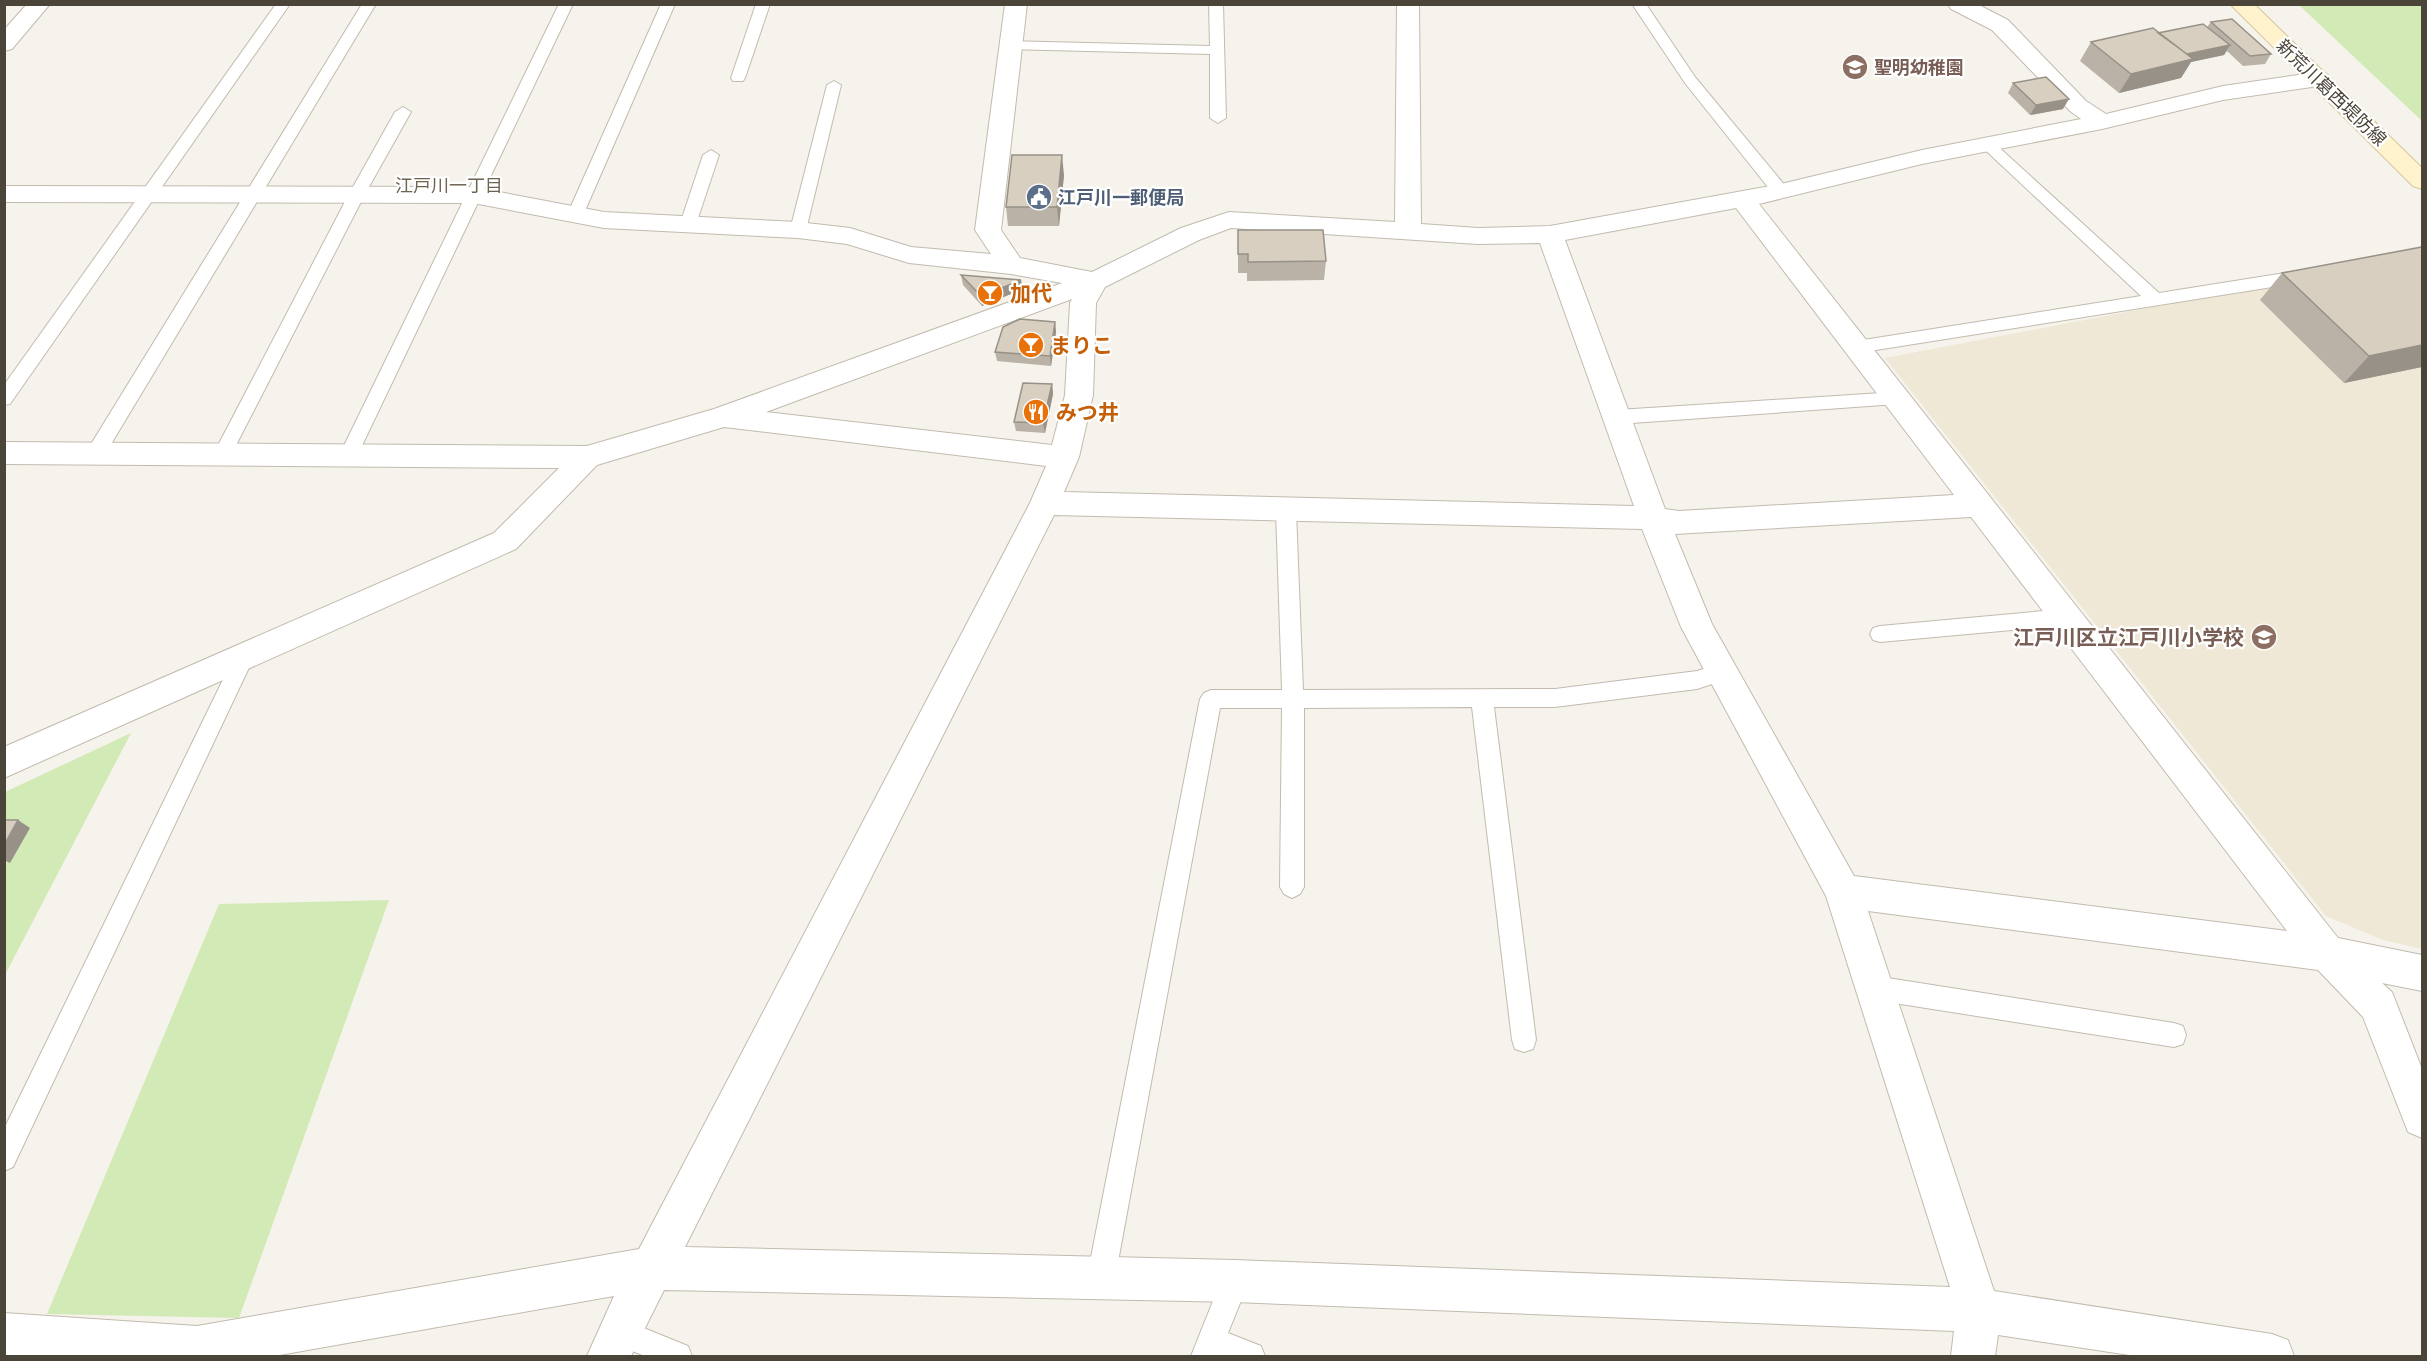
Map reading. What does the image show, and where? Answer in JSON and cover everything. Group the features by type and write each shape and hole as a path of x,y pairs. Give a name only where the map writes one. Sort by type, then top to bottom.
{"main road":[{"name":"新荒川葛西堤防線","path":"2241,4 2422,181"}],"street":[{"path":"4,45 39,4"},
{"path":"1011,265 988,230 1016,4"},
{"path":"1959,4 2000,25 2078,106 2102,122"},
{"path":"1407,5 1408,230"},
{"path":"4,453 587,457 723,417 1095,281 1190,234 1229,220 1478,236 1550,234 1781,192 1922,157 2102,122 2223,93 2319,79"},
{"path":"4,194 473,195 604,220 798,230 850,236 909,255 1011,265 1095,281"},
{"path":"1742,199 2327,954 2378,1005 2422,1118"},
{"path":"1550,234 1653,518 1696,627 1843,891 1979,1310 1973,1356"},
{"path":"614,1344 1045,503 1064,457 1079,395 1083,303 1095,281"},
{"path":"723,417 1064,457"},
{"path":"4,763 505,541 587,457"},
{"path":"1045,503 1286,511 1653,518 1679,523 1978,505"},
{"path":"1843,891 2327,954 2422,973"},
{"path":"4,1335 197,1348 654,1268 1235,1281 1979,1310 2272,1356"}],"lane":[{"path":"4,399 283,4"},
{"path":"95,454 369,4"},
{"path":"348,456 566,4"},
{"path":"576,213 668,4"},
{"path":"738,78 763,4"},
{"path":"1216,4 1215,50 1218,117"},
{"path":"1639,4 1690,80 1781,192"},
{"path":"1011,45 1215,50"},
{"path":"798,230 834,85"},
{"path":"222,455 357,194 404,112"},
{"path":"1987,144 2156,300"},
{"path":"688,224 711,155"},
{"path":"1857,347 2318,274"},
{"path":"1618,417 1897,398"},
{"path":"1286,511 1293,699 1292,887"},
{"path":"1881,634 2066,617"},
{"path":"4,1158 244,657"},
{"path":"1101,1278 1211,699 1555,698 1697,680 1723,672"},
{"path":"1482,699 1524,1040"},
{"path":"1875,988 2174,1035"},
{"path":"1235,1281 1208,1348 1251,1356"},
{"path":"614,1344 678,1356"}],"shaded area":[{"name":"江戸川区立江戸川小学校","path":"2422,264 2422,949 2383,940 2326,916 1885,358 2263,286"}],"green space":[{"path":"2299,5 2422,5 2422,121"},
{"path":"131,733 5,975 5,792"},
{"path":"389,900 239,1318 47,1314 219,904"}],"building":[{"path":"2232,19 2271,54 2250,56 2211,22"},
{"path":"2203,24 2230,45 2187,54 2158,33"},
{"path":"2153,28 2193,59 2131,74 2091,42"},
{"path":"2046,77 2069,99 2036,105 2013,83"},
{"path":"1012,155 1062,155 1057,207 1006,207"},
{"path":"1238,230 1323,230 1326,261 1248,262 1248,254 1238,254"},
{"path":"2422,247 2422,345 2369,356 2282,273"},
{"path":"961,275 1021,280 981,296"},
{"path":"1020,319 1055,322 1050,356 995,352 1003,327"},
{"path":"1023,383 1052,384 1043,423 1014,422"},
{"path":"4,820 18,820 4,845"}],"place":[{"name":"聖明幼稚園","path":"1855,67"},
{"name":"江戸川一郵便局","path":"1039,197"},
{"name":"加代","path":"990,293"},
{"name":"まりこ","path":"1031,345"},
{"name":"みつ井","path":"1036,412"},
{"name":"江戸川区立江戸川小学校","path":"2264,637"}],"district":[{"name":"江戸川一丁目","path":"449,185"}]}
